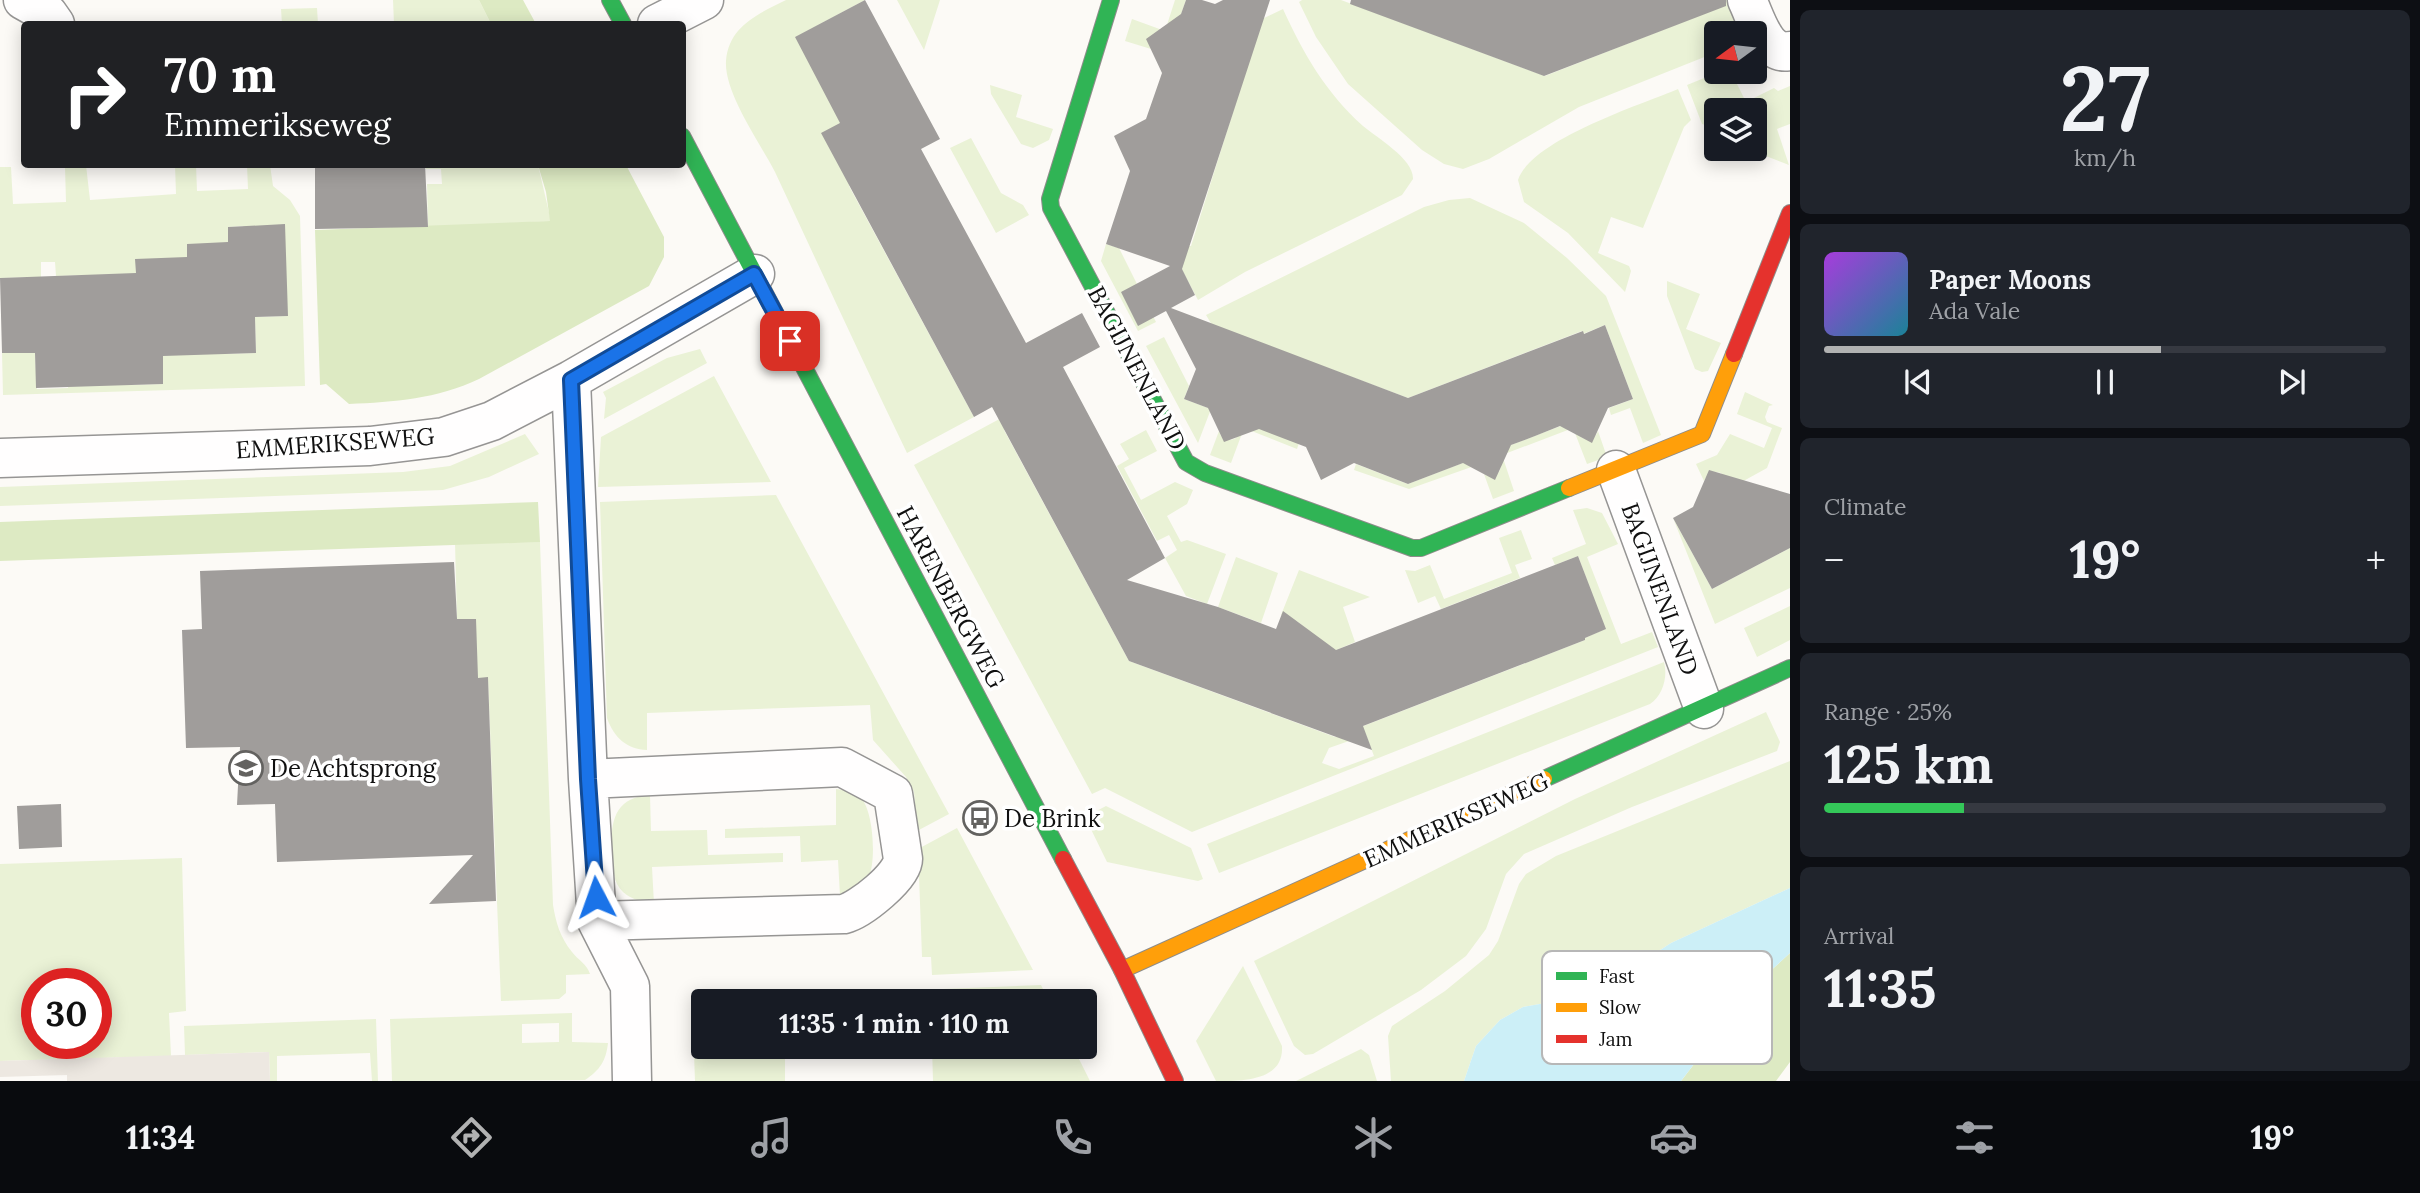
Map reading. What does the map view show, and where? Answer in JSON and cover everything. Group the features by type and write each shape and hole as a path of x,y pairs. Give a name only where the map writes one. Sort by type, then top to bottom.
{"street":[{"path":"23,0 48,14 53,21"},
{"path":"610,0 621,21"},
{"path":"663,21 704,0"},
{"name":"BAGIJNENLAND","path":"1111,0 1050,199 1051,208 1186,462 1205,473 1412,548 1421,548 1702,434 1790,213"},
{"path":"1747,0 1770,46 1777,52 1790,51"},
{"name":"HARENBERGWEG","path":"686,144 1122,970 1175,1081"},
{"name":"EMMERIKSEWEG","path":"0,458 370,446 444,437 492,421 571,380 754,274"},
{"path":"571,380 588,779 597,921 630,986 632,1081"},
{"name":"BAGIJNENLAND","path":"1616,470 1704,709"},
{"name":"EMMERIKSEWEG","path":"1122,970 1790,668"},
{"path":"588,779 842,767 893,794 903,859 903,866 898,873 862,906 844,914 597,921"}],"green space":[{"path":"393,0 479,0 490,21 394,21"},
{"path":"479,0 523,0 534,21 490,21"},
{"path":"786,0 865,0 796,37 868,176 849,186 974,417 907,453 775,172 744,118 727,74 728,49 739,30 756,16"},
{"path":"897,0 940,0 924,50"},
{"path":"1175,0 1186,0 1173,37 1156,32 1149,45 1151,49 1125,41 1132,19 1165,31"},
{"path":"1341,0 1545,76 1698,16 1717,0 1729,0 1740,21 1704,21 1704,57 1579,107 1489,159 1463,169 1444,164 1422,150 1348,84 1316,37 1299,2"},
{"path":"317,8 318,21 282,21 281,9"},
{"path":"1283,9 1307,57 1327,86 1363,126 1408,164 1413,179 1402,195 1245,272 1198,300 1181,268 1188,246 1191,246 1262,19"},
{"path":"1704,78 1704,84 1737,84 1744,98 1704,98 1704,125 1687,85"},
{"path":"990,85 1022,95 1016,117 1053,129 1049,140 1033,148 1021,144 991,94"},
{"path":"1790,86 1790,124 1777,129 1789,165 1767,156 1767,98 1754,98 1774,88 1778,91"},
{"path":"1678,89 1691,120 1684,127 1643,228 1611,217 1598,253 1629,266 1631,271 1625,292 1568,233 1524,202 1518,180 1527,165 1564,138 1614,114"},
{"path":"971,138 1001,193 1023,205 1029,215 996,233 950,148"},
{"path":"0,167 11,167 13,204 66,202 65,168 86,168 90,200 176,194 175,168 196,168 197,191 248,189 247,168 270,168 273,186 290,200 300,216 305,386 3,395 2,353 35,353 37,389 68,388 68,352 129,350 130,385 163,384 162,348 223,318 224,354 256,353 255,317 287,316 243,226 228,227 228,242 188,272 150,259 136,259 136,274 56,276 55,262 41,262 41,277 0,278"},
{"path":"539,168 551,221 428,227 427,184 442,184 441,169 426,169"},
{"path":"539,168 628,168 664,237 664,257 649,286 479,379 447,391 399,400 349,404 326,384 320,385 315,230 550,221"},
{"path":"1470,198 1524,223 1567,258 1606,296 1661,435 1643,443 1630,408 1611,415 1609,408 1633,399 1605,325 1583,334 1582,331 1408,398 1212,325 1206,315 1424,207"},
{"path":"1106,244 1119,248 1156,322 1138,331 1101,261"},
{"path":"1667,281 1700,294 1686,329 1721,343 1708,371 1695,369 1667,296"},
{"path":"1164,337 1189,386 1184,399 1211,409 1198,443 1146,346"},
{"path":"700,349 707,363 604,419 606,398 603,392 667,358"},
{"path":"714,376 771,482 598,487 601,437"},
{"path":"1070,381 1076,391 1004,430 1129,661 1335,737 1585,640 1605,629 1578,556 1555,565 1552,558 1586,544 1573,510 1587,508 1602,513 1618,544 1587,557 1621,644 1652,632 1658,647 1192,832 1105,788 1092,794 914,465","holes":["1366,735 1374,756 1339,769 1322,763 1329,748"]},
{"path":"1745,392 1773,405 1769,406 1765,417 1767,422 1782,428 1767,468 1729,489 1721,473 1707,476 1704,481 1696,464 1717,455 1730,434 1764,448 1772,428 1737,414"},
{"path":"1243,421 1299,443 1297,449 1244,428 1231,463 1210,455 1219,431 1221,436 1231,440 1236,438"},
{"path":"1574,421 1581,437 1585,439 1596,435 1598,431 1607,457 1587,464 1573,428 1502,455 1514,491 1493,499 1484,474 1488,476 1499,472 1501,467 1495,451"},
{"path":"1146,430 1157,451 1124,468 1141,500 1175,482 1193,490 1187,504 1167,516 1181,542 1187,540 1226,554 1207,604 1186,596 1165,558 1177,550 1169,535 1157,541 1117,466 1129,459 1120,444"},
{"path":"525,434 539,454 489,477 443,490 0,506 0,487 403,472 450,466"},
{"path":"1478,457 1480,464 1409,489 1354,470 1356,464 1408,484"},
{"path":"776,495 949,814 917,831 914,792 906,777 873,740 870,705 647,713 647,750 627,745 617,737 607,718 600,502"},
{"path":"538,502 540,542 0,561 0,522"},
{"path":"1673,518 1712,589 1790,548 1790,588 1715,624"},
{"path":"1521,530 1532,559 1515,565 1520,578 1441,609 1435,596 1418,603 1405,570 1415,571 1430,565 1444,599 1512,573 1499,538"},
{"path":"540,542 553,905 564,941 590,974 566,975 566,993 559,999 501,1001 488,678 478,678 457,619 455,543"},
{"path":"1236,557 1278,573 1261,623 1218,607"},
{"path":"1299,570 1370,597 1343,607 1355,642 1334,651 1298,622 1281,615"},
{"path":"1790,606 1790,640 1757,657 1744,628"},
{"path":"1664,662 1663,685 1650,704 1219,873 1207,844"},
{"path":"1766,712 1780,742 1777,751 1632,807 1524,854 1506,874 1486,929 1466,956 1421,990 1313,1054 1305,1055 1294,1046 1254,961 1575,799"},
{"path":"1790,761 1790,888 1659,951 1542,951 1542,1004 1523,1007 1500,1020 1476,1046 1464,1081 1391,1081 1388,1036 1392,1026 1445,991 1489,955 1498,941 1519,884 1526,874 1556,856"},
{"path":"836,789 850,791 859,796 869,815 873,841 872,866 865,884 857,890 840,896 838,860 801,862 800,836 725,838 725,829 836,825"},
{"path":"650,795 651,831 707,830 708,855 783,853 783,862 652,867 654,904 630,897 623,892 614,876 613,824 621,807 628,801"},
{"path":"1106,806 1191,848 1203,879 1198,881 1107,862 1085,817"},
{"path":"957,828 1033,970 932,975 931,957 922,957 918,849"},
{"path":"182,858 186,1011 169,1013 171,1056 112,1058 112,968 21,968 21,1059 68,1059 0,1061 0,864"},
{"path":"1790,953 1790,1062 1776,1081 1681,1081 1694,1064 1772,1064 1772,969"},
{"path":"1243,966 1282,1046 1281,1058 1276,1066 1260,1077 1216,1081 1196,1041"},
{"path":"1041,985 1043,989 941,989"},
{"path":"572,1013 572,1042 608,1043 601,1064 595,1073 585,1080 392,1081 390,1019","holes":["559,1023 559,1042 522,1043 522,1024"]},
{"path":"376,1019 378,1081 372,1081 370,1053 277,1056 277,1081 270,1081 269,1052 185,1055 184,1026"},
{"path":"1361,1049 1369,1055 1377,1081 1296,1081"},
{"path":"694,1059 785,1059 785,1081 695,1081"},
{"path":"932,1059 1079,1059 1090,1081 933,1081"}],"shaded area":[{"path":"269,1052 270,1081 67,1081 67,1075 0,1077 0,1061"}],"water":[{"path":"1790,888 1790,953 1772,969 1772,951 1659,951"},
{"path":"1542,1004 1542,1064 1694,1064 1681,1081 1464,1081 1476,1046 1500,1020 1523,1007"}],"building":[{"path":"865,0 940,139 921,149 1026,343 1082,313 1100,347 1063,367 1165,558 1127,580 1218,607 1276,629 1283,611 1336,650 1578,556 1606,629 1585,640 1363,726 1372,750 1129,661 992,407 974,417 821,133 840,123 795,37"},
{"path":"1186,0 1202,0 1215,4 1223,0 1270,0 1182,269 1195,295 1171,308 1408,398 1605,325 1633,399 1608,408 1592,443 1560,426 1511,445 1495,480 1463,463 1408,484 1354,463 1321,480 1306,447 1259,429 1224,442 1208,408 1184,399 1196,369 1166,311 1138,326 1121,292 1170,266 1106,244 1130,171 1114,136 1146,119 1162,73 1146,39 1181,14"},
{"path":"1351,0 1726,0 1726,6 1544,76 1350,4"},
{"path":"315,168 425,168 428,227 315,229"},
{"path":"285,224 288,316 255,317 256,353 163,356 163,384 36,388 35,353 2,353 0,278 136,273 135,259 187,257 187,244 228,242 228,227"},
{"path":"1709,470 1790,494 1790,548 1712,589 1673,518 1693,507"},
{"path":"454,562 457,619 476,619 478,678 488,677 496,901 429,904 473,855 277,862 275,804 237,805 240,747 186,748 182,630 202,629 200,571"},
{"path":"61,804 62,847 19,849 17,806"}],"traffic: fast":[{"path":"610,0 621,21"},
{"path":"1111,0 1050,199 1051,208 1186,462 1205,473 1412,548 1421,548 1569,488"},
{"path":"686,144 1063,859"},
{"path":"1544,779 1790,668"}],"traffic: slow":[{"path":"1569,488 1702,434 1734,354"},
{"path":"1122,970 1544,779"}],"traffic: jam":[{"path":"1734,354 1790,213"},
{"path":"1063,859 1122,970 1175,1081"}],"place":[{"name":"De Achtsprong","path":"246,768"},
{"name":"De Brink","path":"980,818"}],"route":[{"path":"596,897 588,779 571,380 754,274 790,341"}]}
